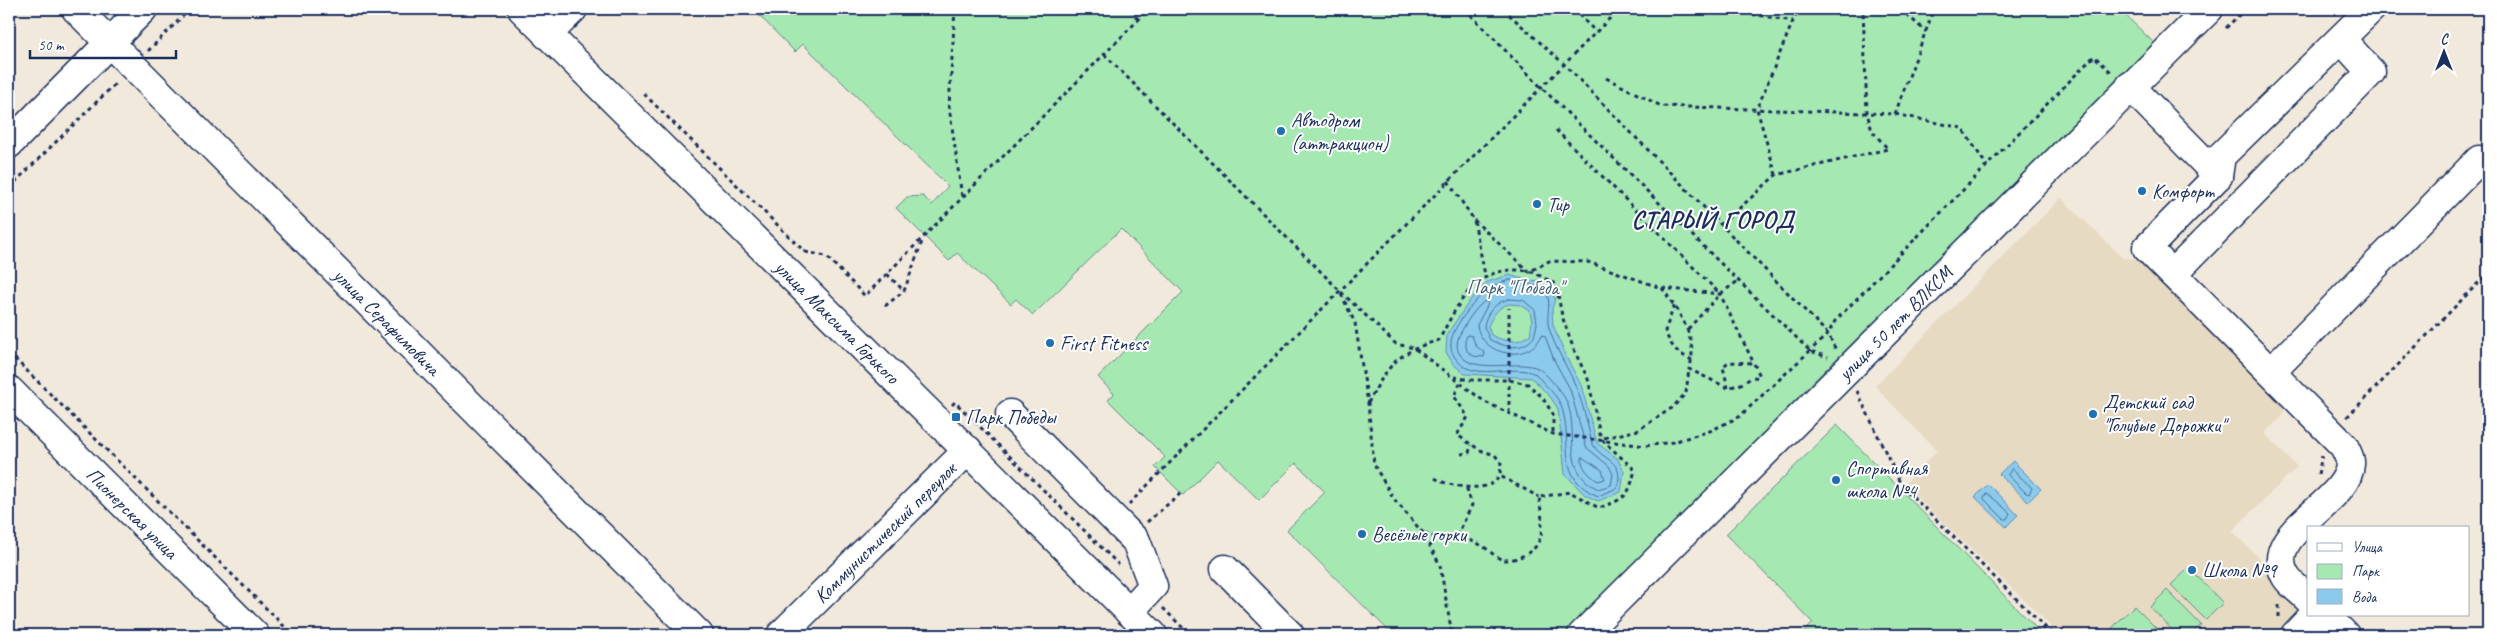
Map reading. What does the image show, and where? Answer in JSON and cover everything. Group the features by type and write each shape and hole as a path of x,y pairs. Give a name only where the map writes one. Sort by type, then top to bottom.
{"street":[{"name":"улица Серафимовича","path":"76,9 700,635"},
{"path":"9,144 142,9"},
{"name":"улица Максима Горького","path":"522,9 968,450 1138,602 1153,635"},
{"path":"547,35 573,9"},
{"name":"улица 50 лет ВЛКСМ","path":"1582,635 1844,365 2209,9"},
{"path":"2307,598 2286,577 2282,560 2284,544 2346,481 2351,464 2344,446 2147,248 2218,176 2222,156 2371,9"},
{"path":"2173,274 2371,72 2340,39"},
{"path":"2130,86 2218,176"},
{"path":"2271,372 2479,160"},
{"name":"Пионерская улица","path":"9,390 255,635"},
{"path":"1010,414 1136,541 1153,586 1138,602"},
{"name":"Коммунистический переулок","path":"781,635 968,450"},
{"path":"1225,569 1290,635"},
{"path":"2295,635 2313,616"},
{"path":"2326,616 2344,635"}],"path":[{"path":"9,188 190,9"},
{"path":"955,9 949,106 962,197"},
{"path":"1131,9 1138,20"},
{"path":"805,252 826,256 865,296 1149,9"},
{"path":"1465,9 1541,87 1810,351 1844,365"},
{"path":"1503,9 1564,64 1828,334 1902,485 2053,635"},
{"path":"1574,9 1596,32"},
{"path":"1164,468 1619,9"},
{"path":"1746,9 1751,14 1793,21"},
{"path":"1776,175 1757,108 1798,9"},
{"path":"1721,225 1776,175 1888,149 1872,131 1867,113 1863,9"},
{"path":"1901,9 1926,32"},
{"path":"1895,114 1934,9"},
{"path":"1104,54 1340,291 1396,344 1414,348 1485,402 1553,434 1645,446 1673,442 1710,431 1739,417 1828,334 1834,321 2094,56 2121,81 2130,86"},
{"path":"1606,78 1661,106 1895,114 1962,128 1987,166"},
{"path":"1556,130 1720,294 1761,378 1753,376 1741,384 1728,388 1689,369"},
{"path":"1448,181 1474,220 1529,272"},
{"path":"1474,220 1485,276"},
{"path":"886,306 904,291 925,236"},
{"path":"1529,272 1549,261 1588,262 1661,288 1720,294"},
{"path":"1368,403 1387,368 1414,348 1439,340 1459,303 1485,276 1507,270 1529,272 1556,284 1562,316 1574,350 1588,380 1601,439 1635,470 1630,492 1624,498 1599,508 1570,492 1539,497 1500,476"},
{"path":"887,274 904,291"},
{"path":"1688,329 1720,294 1738,281"},
{"path":"1601,439 1638,430 1672,408 1686,393 1692,360 1688,329 1661,288"},
{"path":"1340,291 1355,323 1368,403 1374,465 1394,499 1423,533 1440,565 1452,635"},
{"path":"1674,306 1665,330 1670,345 1678,354 1692,360"},
{"path":"1508,413 1509,308"},
{"path":"9,353 293,635"},
{"path":"1728,388 1722,367 1728,362 1755,363"},
{"path":"1452,377 1470,380 1509,380 1528,384 1542,397 1553,414 1553,434"},
{"path":"1435,478 1444,484 1466,486 1490,485 1500,476 1501,463 1496,455 1471,445 1457,434 1468,417 1454,396 1460,383"},
{"path":"946,410 956,402 1121,567"},
{"path":"1461,454 1469,454 1471,445"},
{"path":"1457,536 1472,505 1466,486"},
{"path":"1423,533 1444,540 1457,536 1482,545 1496,556 1505,560 1528,554 1537,546 1543,528 1539,497"},
{"path":"1138,602 1190,635"},
{"path":"2036,635 2044,627"}],"shaded area":[{"name":"Детский сад \"Голубые Дорожки\"","path":"2061,198 2123,258 2152,262 2287,403 2281,418 2264,433 2297,467 2232,531 2307,607 2307,616 2314,616 2329,635 2050,635 2054,629 1904,485 1937,451 1875,386"}],"green space":[{"name":"Парк \"Победа\"","path":"759,9 2119,9 2155,44 1819,376 1563,635 1393,635 1287,530 1325,492 1296,463 1259,500 1218,460 1183,495 1155,467 1165,457 1108,400 1114,394 1098,377 1183,292 1121,229 1033,315 1016,299 1011,304 957,253 949,261 896,208 907,197 923,196 932,205 948,186 803,44 795,52 756,12"},
{"name":"Спортивная школа №4","path":"1837,425 2043,635 1801,635 1813,623 1726,534"},
{"path":"2189,568 2223,603 2206,620 2171,585"},
{"path":"2167,590 2201,625 2191,635 2177,635 2150,607"},
{"path":"2134,606 2163,635 2111,635 2108,632"}],"water":[{"path":"1509,275 1530,281 1540,280 1549,288 1555,299 1552,309 1553,325 1565,355 1581,385 1597,443 1617,458 1624,471 1621,492 1598,501 1585,495 1565,474 1558,409 1551,398 1532,378 1465,374 1453,364 1446,352 1447,334 1471,299 1487,282","holes":["1509,304 1521,305 1530,311 1532,322 1530,335 1515,341 1491,335 1488,326 1499,309"]},
{"path":"2013,461 2041,489 2028,502 1999,474"},
{"path":"1988,484 2018,515 2006,527 1975,497"}],"place":[{"name":"Автодром (аттракцион)","path":"1281,131"},
{"name":"Комфорт","path":"2142,191"},
{"name":"Тир","path":"1537,204"},
{"name":"First Fitness","path":"1050,343"},
{"name":"Детский сад \"Голубые Дорожки\"","path":"2093,414"},
{"name":"Парк Победы","path":"956,417"},
{"name":"Спортивная школа №4","path":"1836,480"},
{"name":"Весёлые горки","path":"1362,534"},
{"name":"Школа №9","path":"2192,570"}],"district":[{"name":"СТАРЫЙ ГОРОД","path":"1713,220"}]}
